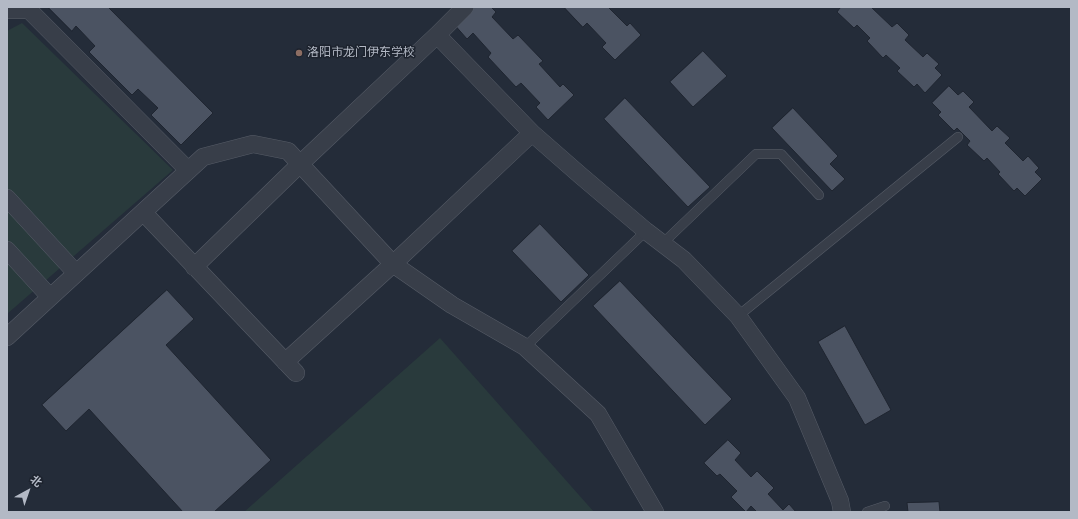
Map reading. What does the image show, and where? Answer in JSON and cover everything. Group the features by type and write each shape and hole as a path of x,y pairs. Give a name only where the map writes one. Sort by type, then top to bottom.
{"street":[{"path":"194,267 465,7"},
{"path":"7,10 29,10 188,170"},
{"path":"437,35 532,133 646,231 684,260 738,316 797,398 840,501 842,512"},
{"path":"143,212 290,367 393,264 532,133"},
{"path":"7,337 203,157 252,144 288,151 393,264 452,305 525,347 598,414 655,512"},
{"path":"7,198 76,273"},
{"path":"7,250 50,297"}],"lane":[{"path":"738,316 958,137"},
{"path":"662,244 756,154 780,154 819,195"},
{"path":"525,347 646,231"},
{"path":"867,512 885,506"}],"shaded area":[{"path":"22,23 173,170 7,314 7,31"},
{"path":"440,338 594,512 244,512"}],"building":[{"path":"48,7 108,7 213,113 181,145 151,115 158,108 138,89 132,95 89,52 95,46 76,26 72,31"},
{"path":"470,7 491,7 496,12 492,17 513,39 518,35 543,61 539,64 560,87 563,84 574,95 548,120 536,107 540,103 521,83 516,87 488,57 491,53 473,33 467,39 453,23"},
{"path":"564,7 608,7 627,26 630,23 641,35 615,60 602,47 606,43 587,23 583,27"},
{"path":"839,7 871,7 892,27 897,23 909,35 905,40 923,57 927,53 939,64 935,68 942,75 925,93 917,84 914,87 897,71 900,68 886,55 883,58 867,41 870,38 857,25 854,28 837,12 840,8"},
{"path":"703,51 727,76 693,107 670,82"},
{"path":"949,86 958,95 963,91 974,102 969,107 992,131 997,126 1010,138 1005,143 1023,161 1028,156 1039,168 1035,172 1042,179 1025,196 1017,188 1014,191 998,174 1000,172 987,158 984,161 967,145 970,141 957,128 954,131 938,115 941,112 932,103"},
{"path":"625,98 710,187 688,207 604,119"},
{"path":"793,108 838,156 830,164 845,179 832,191 772,128"},
{"path":"540,224 589,275 561,302 512,251"},
{"path":"620,281 732,399 705,425 593,306"},
{"path":"167,290 194,319 166,345 271,460 214,512 183,512 89,409 66,431 42,405"},
{"path":"845,326 891,410 865,425 818,342"},
{"path":"728,440 741,453 735,460 751,477 757,471 774,488 768,494 783,510 789,504 796,512 757,512 751,506 746,512 731,497 737,491 720,474 717,476 704,463"},
{"path":"939,502 940,512 908,512 907,503"}],"place":[{"name":"洛阳市龙门伊东学校","path":"299,53"}]}
